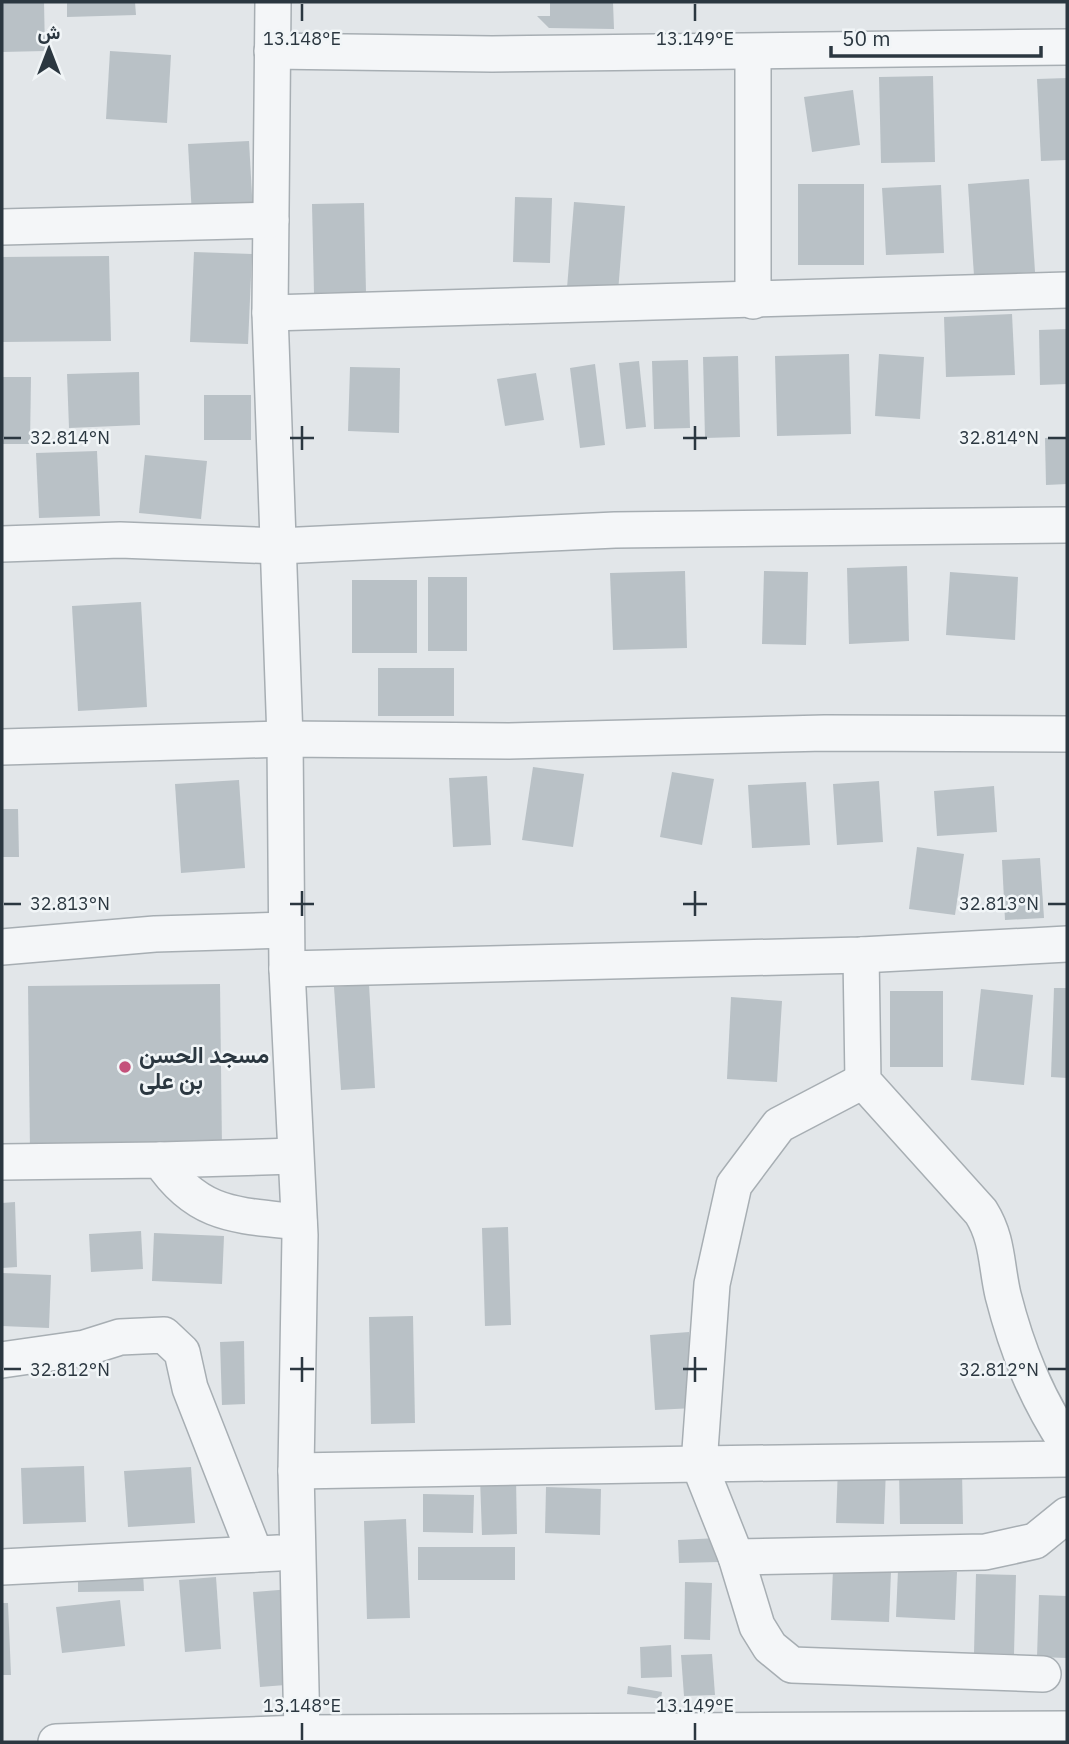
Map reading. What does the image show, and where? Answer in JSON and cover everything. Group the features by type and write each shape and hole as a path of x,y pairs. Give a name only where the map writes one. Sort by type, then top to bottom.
{"street":[{"path":"273,2 270,313 285,739 287,969 299,1222 296,1471 302,1733"},
{"path":"272,51 752,52 1067,47"},
{"path":"752,52 752,302"},
{"path":"2,227 271,220"},
{"path":"270,313 752,302 1067,290"},
{"path":"2,544 120,540 279,545 615,530 1065,525"},
{"path":"2,747 285,739 509,741 825,733 1067,734"},
{"path":"2,947 155,934 286,930"},
{"path":"287,969 861,956 1067,944"},
{"path":"861,956 863,1081 981,1212 992,1230 1002,1291 1022,1361 1043,1408 1067,1444"},
{"path":"863,1081 779,1125 734,1185 712,1284 699,1464 736,1557 757,1626 770,1647 792,1665 1043,1674"},
{"path":"2,1162 295,1156"},
{"path":"160,1160 172,1178 197,1201 241,1216 299,1222"},
{"path":"2,1360 85,1348 120,1337 164,1335 182,1352 190,1388 256,1554"},
{"path":"296,1471 1067,1459"},
{"path":"736,1557 985,1552 1035,1541 1067,1515"},
{"path":"2,1567 298,1552"},
{"path":"56,1742 302,1733 413,1738 1067,1729"}],"building":[{"path":"2,2 44,2 45,51 2,52"},
{"path":"67,2 135,2 136,15 67,17"},
{"path":"550,2 613,2 614,29 549,28 537,16 550,16"},
{"path":"110,51 171,55 167,123 106,119"},
{"path":"933,76 935,162 881,163 879,77"},
{"path":"1067,78 1067,160 1041,161 1037,79"},
{"path":"853,90 860,145 812,152 804,97"},
{"path":"249,141 253,213 192,216 188,144"},
{"path":"1029,179 1035,272 974,276 968,184"},
{"path":"798,184 864,184 864,265 798,265"},
{"path":"941,185 944,253 886,255 882,188"},
{"path":"515,197 552,198 550,263 513,262"},
{"path":"574,202 625,206 618,292 567,288"},
{"path":"364,203 366,292 314,293 312,204"},
{"path":"194,252 252,254 248,344 190,342"},
{"path":"109,256 111,341 2,342 2,257"},
{"path":"1012,314 1015,375 946,377 944,317"},
{"path":"1067,329 1067,384 1040,385 1039,330"},
{"path":"849,354 851,434 777,436 775,356"},
{"path":"879,354 924,357 920,419 875,416"},
{"path":"738,356 740,437 705,438 703,357"},
{"path":"688,360 690,428 654,429 652,361"},
{"path":"639,361 646,427 626,429 619,363"},
{"path":"595,364 605,445 580,448 570,368"},
{"path":"350,367 400,368 399,433 348,431"},
{"path":"139,372 140,425 69,428 67,374"},
{"path":"536,373 544,420 505,426 497,379"},
{"path":"2,377 31,377 30,444 2,444"},
{"path":"204,395 251,395 251,440 204,440"},
{"path":"1067,437 1067,484 1046,485 1045,438"},
{"path":"97,451 100,516 39,518 36,453"},
{"path":"145,455 207,461 201,519 139,513"},
{"path":"907,566 909,641 849,644 847,568"},
{"path":"685,571 687,648 613,650 610,573"},
{"path":"764,571 808,572 806,645 762,644"},
{"path":"950,572 1018,577 1015,640 946,635"},
{"path":"428,577 467,577 467,651 428,651"},
{"path":"352,580 417,580 417,653 352,653"},
{"path":"141,602 147,707 78,711 72,606"},
{"path":"378,668 454,668 454,716 378,716"},
{"path":"533,767 584,774 573,847 522,840"},
{"path":"672,772 714,779 702,845 660,837"},
{"path":"487,776 491,845 453,847 449,778"},
{"path":"239,780 245,868 181,873 175,784"},
{"path":"879,781 883,842 837,845 833,784"},
{"path":"806,782 810,845 752,848 748,785"},
{"path":"994,786 997,832 937,836 934,791"},
{"path":"2,809 18,809 19,857 2,857"},
{"path":"917,847 964,854 955,915 909,909"},
{"path":"1040,858 1044,918 1005,920 1002,860"},
{"name":"مسجد الحسن بن على","path":"220,984 222,1148 30,1150 28,986"},
{"path":"369,984 375,1088 341,1090 334,987"},
{"path":"1054,988 1067,988 1067,1078 1051,1077"},
{"path":"981,989 1033,995 1024,1085 971,1080"},
{"path":"890,991 943,991 943,1067 890,1067"},
{"path":"731,997 782,1001 777,1082 727,1079"},
{"path":"15,1202 17,1267 2,1268 2,1203"},
{"path":"508,1227 511,1325 485,1326 482,1228"},
{"path":"141,1231 143,1269 91,1272 89,1234"},
{"path":"154,1233 224,1236 222,1284 152,1281"},
{"path":"3,1273 51,1275 49,1328 2,1326"},
{"path":"413,1316 415,1423 371,1424 369,1317"},
{"path":"689,1332 694,1408 655,1410 650,1335"},
{"path":"244,1341 245,1404 222,1405 220,1342"},
{"path":"84,1466 86,1522 23,1524 21,1468"},
{"path":"838,1466 886,1468 884,1524 836,1523"},
{"path":"191,1467 195,1523 128,1527 124,1471"},
{"path":"899,1471 962,1471 963,1524 900,1524"},
{"path":"480,1478 516,1478 517,1534 482,1535"},
{"path":"546,1487 601,1489 600,1535 545,1533"},
{"path":"423,1494 474,1495 473,1533 423,1532"},
{"path":"406,1519 410,1618 367,1619 364,1521"},
{"path":"718,1538 719,1562 679,1563 678,1540"},
{"path":"418,1547 515,1547 515,1580 418,1580"},
{"path":"833,1569 891,1571 889,1622 831,1620"},
{"path":"898,1570 957,1572 955,1620 896,1617"},
{"path":"78,1573 143,1573 144,1591 78,1592"},
{"path":"976,1574 1016,1575 1014,1654 974,1653"},
{"path":"216,1577 221,1649 185,1652 179,1580"},
{"path":"685,1582 712,1583 710,1640 684,1639"},
{"path":"291,1589 298,1684 260,1687 253,1592"},
{"path":"1039,1595 1067,1596 1067,1658 1037,1657"},
{"path":"120,1600 125,1646 62,1653 56,1607"},
{"path":"2,1603 8,1603 11,1675 2,1675"},
{"path":"671,1645 672,1677 641,1678 640,1647"},
{"path":"712,1654 715,1695 684,1696 681,1655"},
{"path":"628,1686 662,1692 661,1699 627,1694"}],"place":[{"name":"مسجد الحسن بن على","path":"125,1067"}]}
